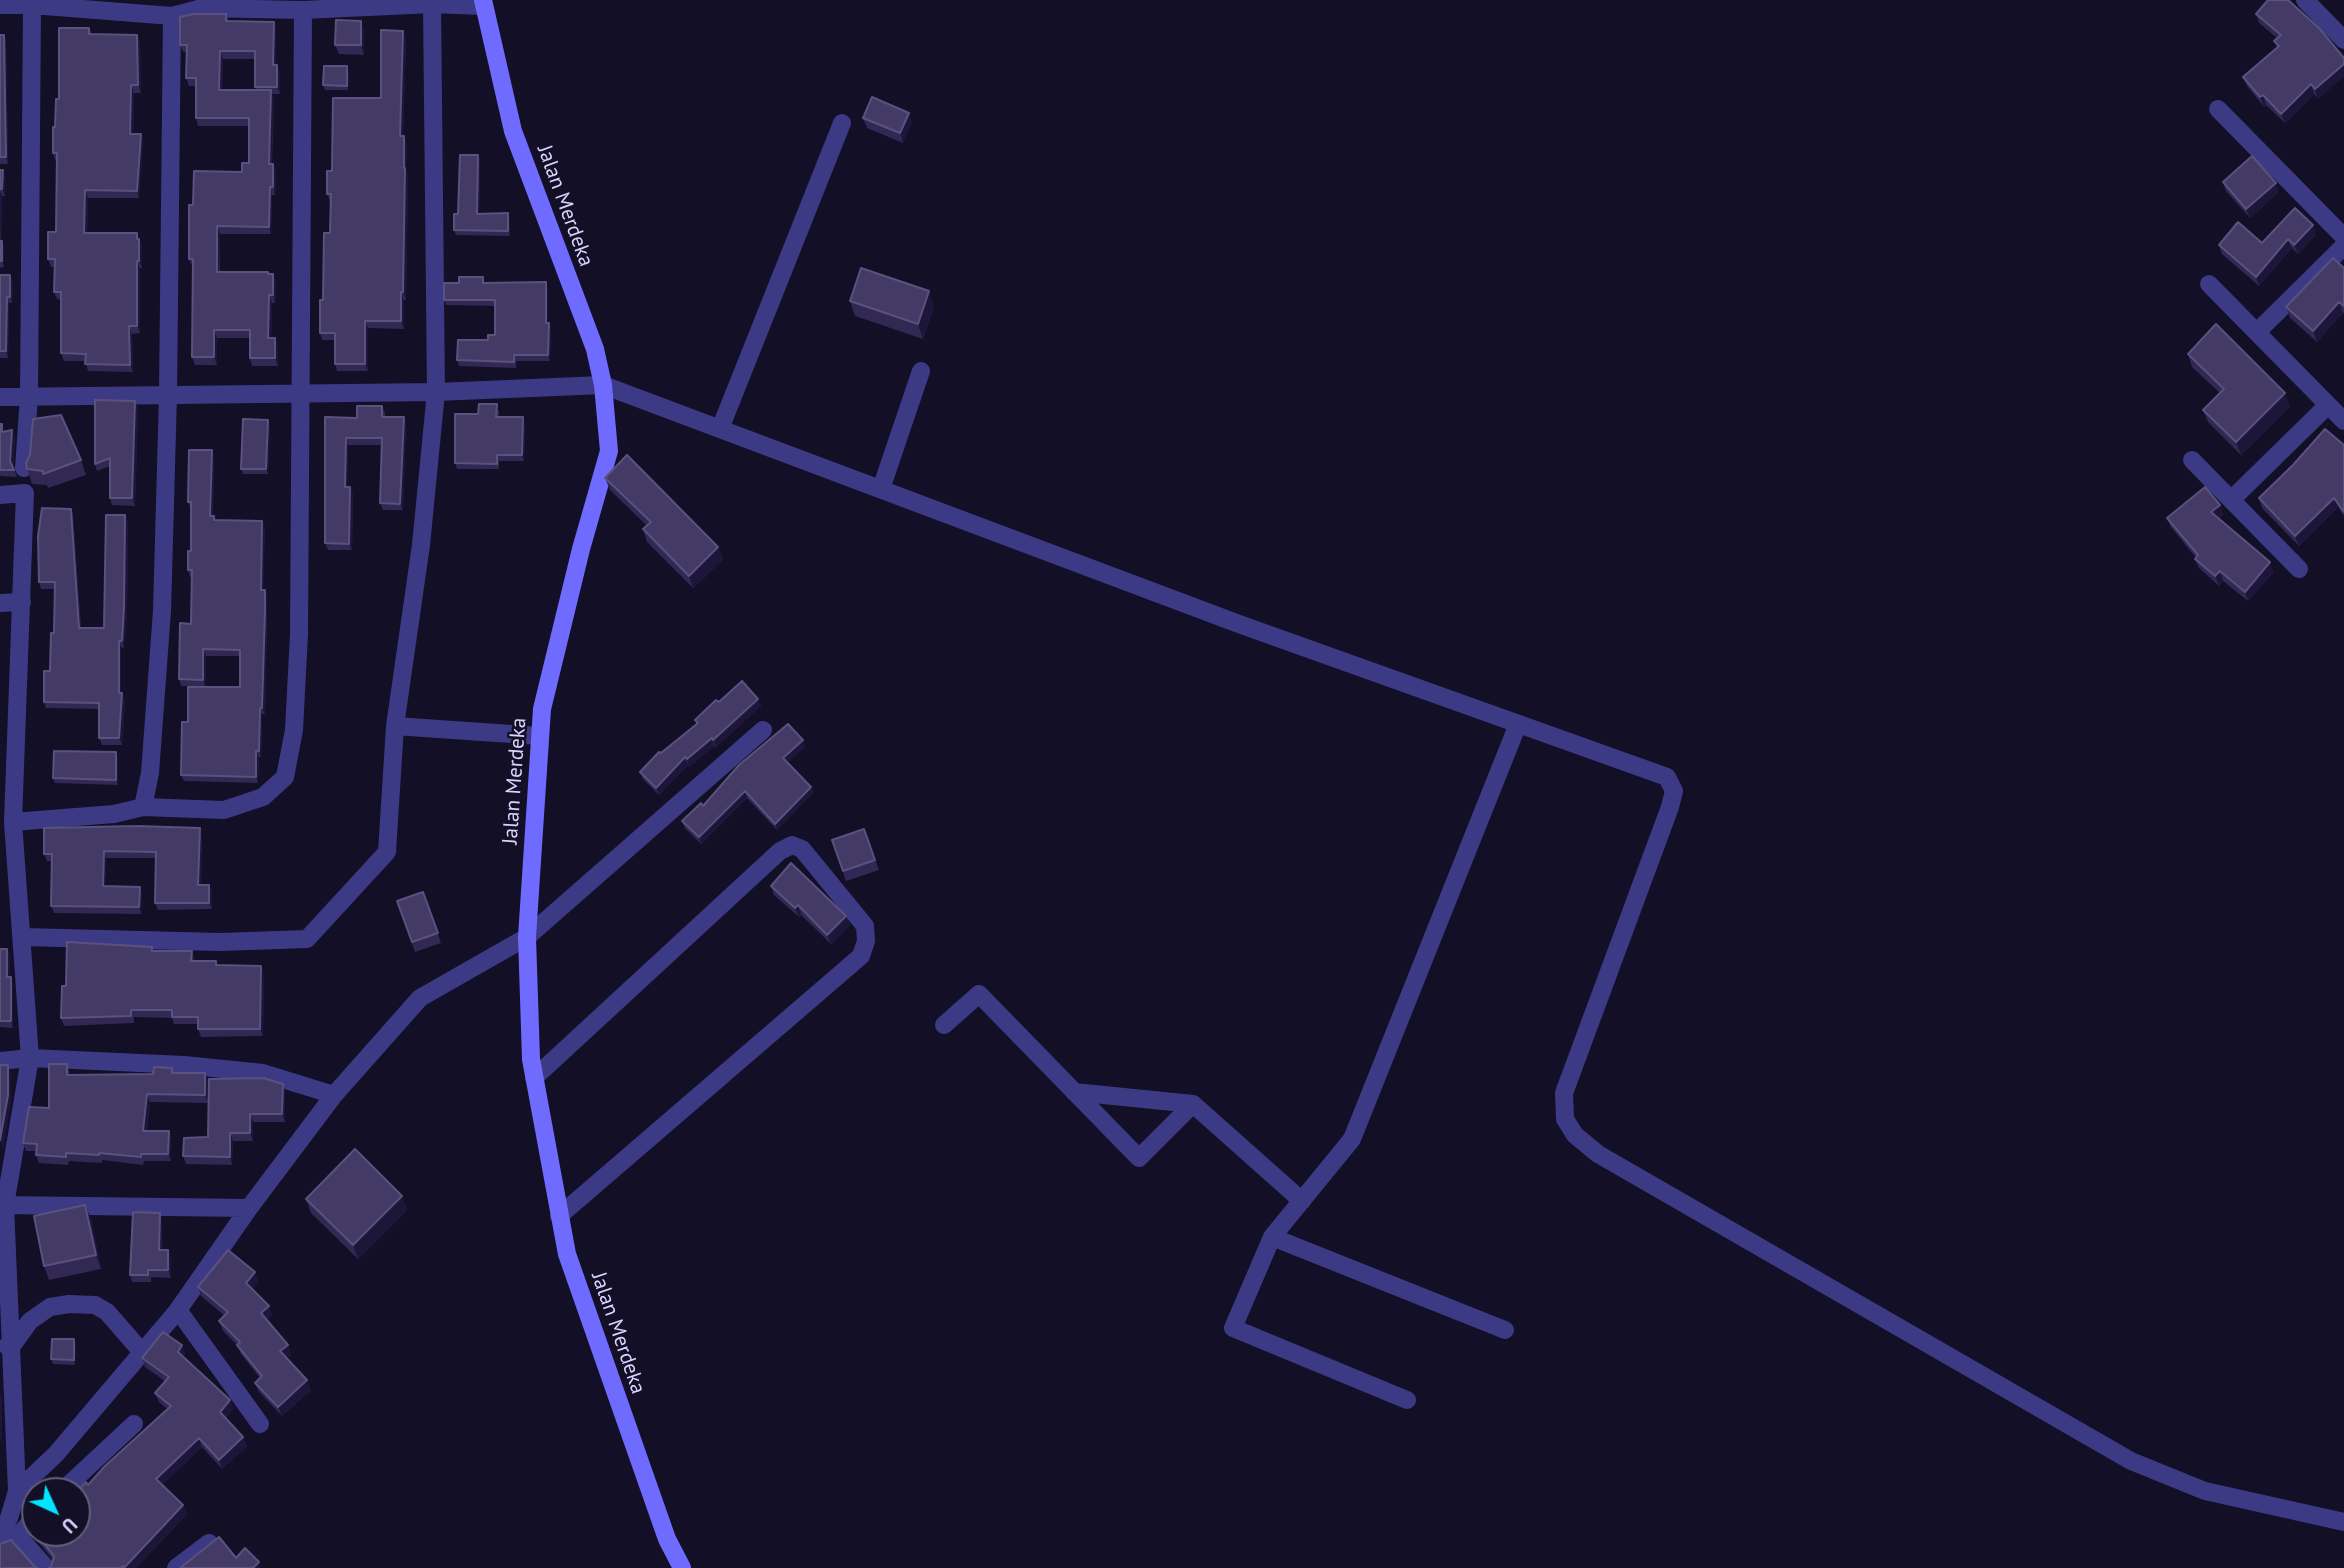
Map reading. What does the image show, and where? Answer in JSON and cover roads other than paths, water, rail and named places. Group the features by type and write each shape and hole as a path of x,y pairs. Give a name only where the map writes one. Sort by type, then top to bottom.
{"street":[{"path":"2305,0 2344,40"},
{"path":"0,5 172,16 199,4 303,10 331,4 483,3"},
{"name":"Jalan Merdeka","path":"483,3 513,131 595,349 603,385 609,451 581,549 545,695 527,937 531,1059 567,1254 667,1539 682,1568"},
{"path":"23,937 220,942 307,939 387,852 395,726 421,545 436,392 432,4"},
{"path":"24,468 29,396 32,5"},
{"path":"13,822 114,814 143,807 224,810 263,797 285,777 294,730 299,634 303,10"},
{"path":"143,807 150,773 162,611 168,395 172,16"},
{"path":"2218,109 2344,237"},
{"path":"720,429 842,123"},
{"path":"2257,332 2344,246"},
{"path":"2209,284 2344,421"},
{"path":"881,489 921,371"},
{"path":"0,397 436,392 603,385 1239,624 1667,778 1674,791 1670,807 1564,1093 1565,1119 1575,1135 1598,1154 2131,1461 2205,1491 2344,1522"},
{"path":"2231,500 2328,405"},
{"path":"2192,460 2299,569"},
{"path":"0,495 25,493 13,822 30,1058 3,1205 8,1472 17,1492"},
{"path":"0,603 22,602"},
{"path":"1407,1400 1233,1328 1272,1237 1352,1139 1518,724"},
{"path":"395,726 540,736"},
{"path":"6,1537 17,1492 56,1454 178,1310 249,1208 334,1095 420,998 527,937 762,730"},
{"path":"534,1078 780,851 792,845 802,849 865,926 866,941 861,956 559,1216"},
{"path":"944,1025 979,994 1139,1158 1193,1104"},
{"path":"0,1061 30,1058 184,1065 263,1073 334,1095"},
{"path":"1074,1092 1193,1104 1302,1201"},
{"path":"3,1205 249,1208"},
{"path":"1272,1237 1505,1330"},
{"path":"6,1346 30,1321 50,1307 95,1305 107,1312 142,1351"},
{"path":"178,1310 260,1424"},
{"path":"77,1477 134,1424"},
{"path":"6,1537 21,1527"},
{"path":"6,1537 46,1568"},
{"path":"176,1568 209,1543"}]}
